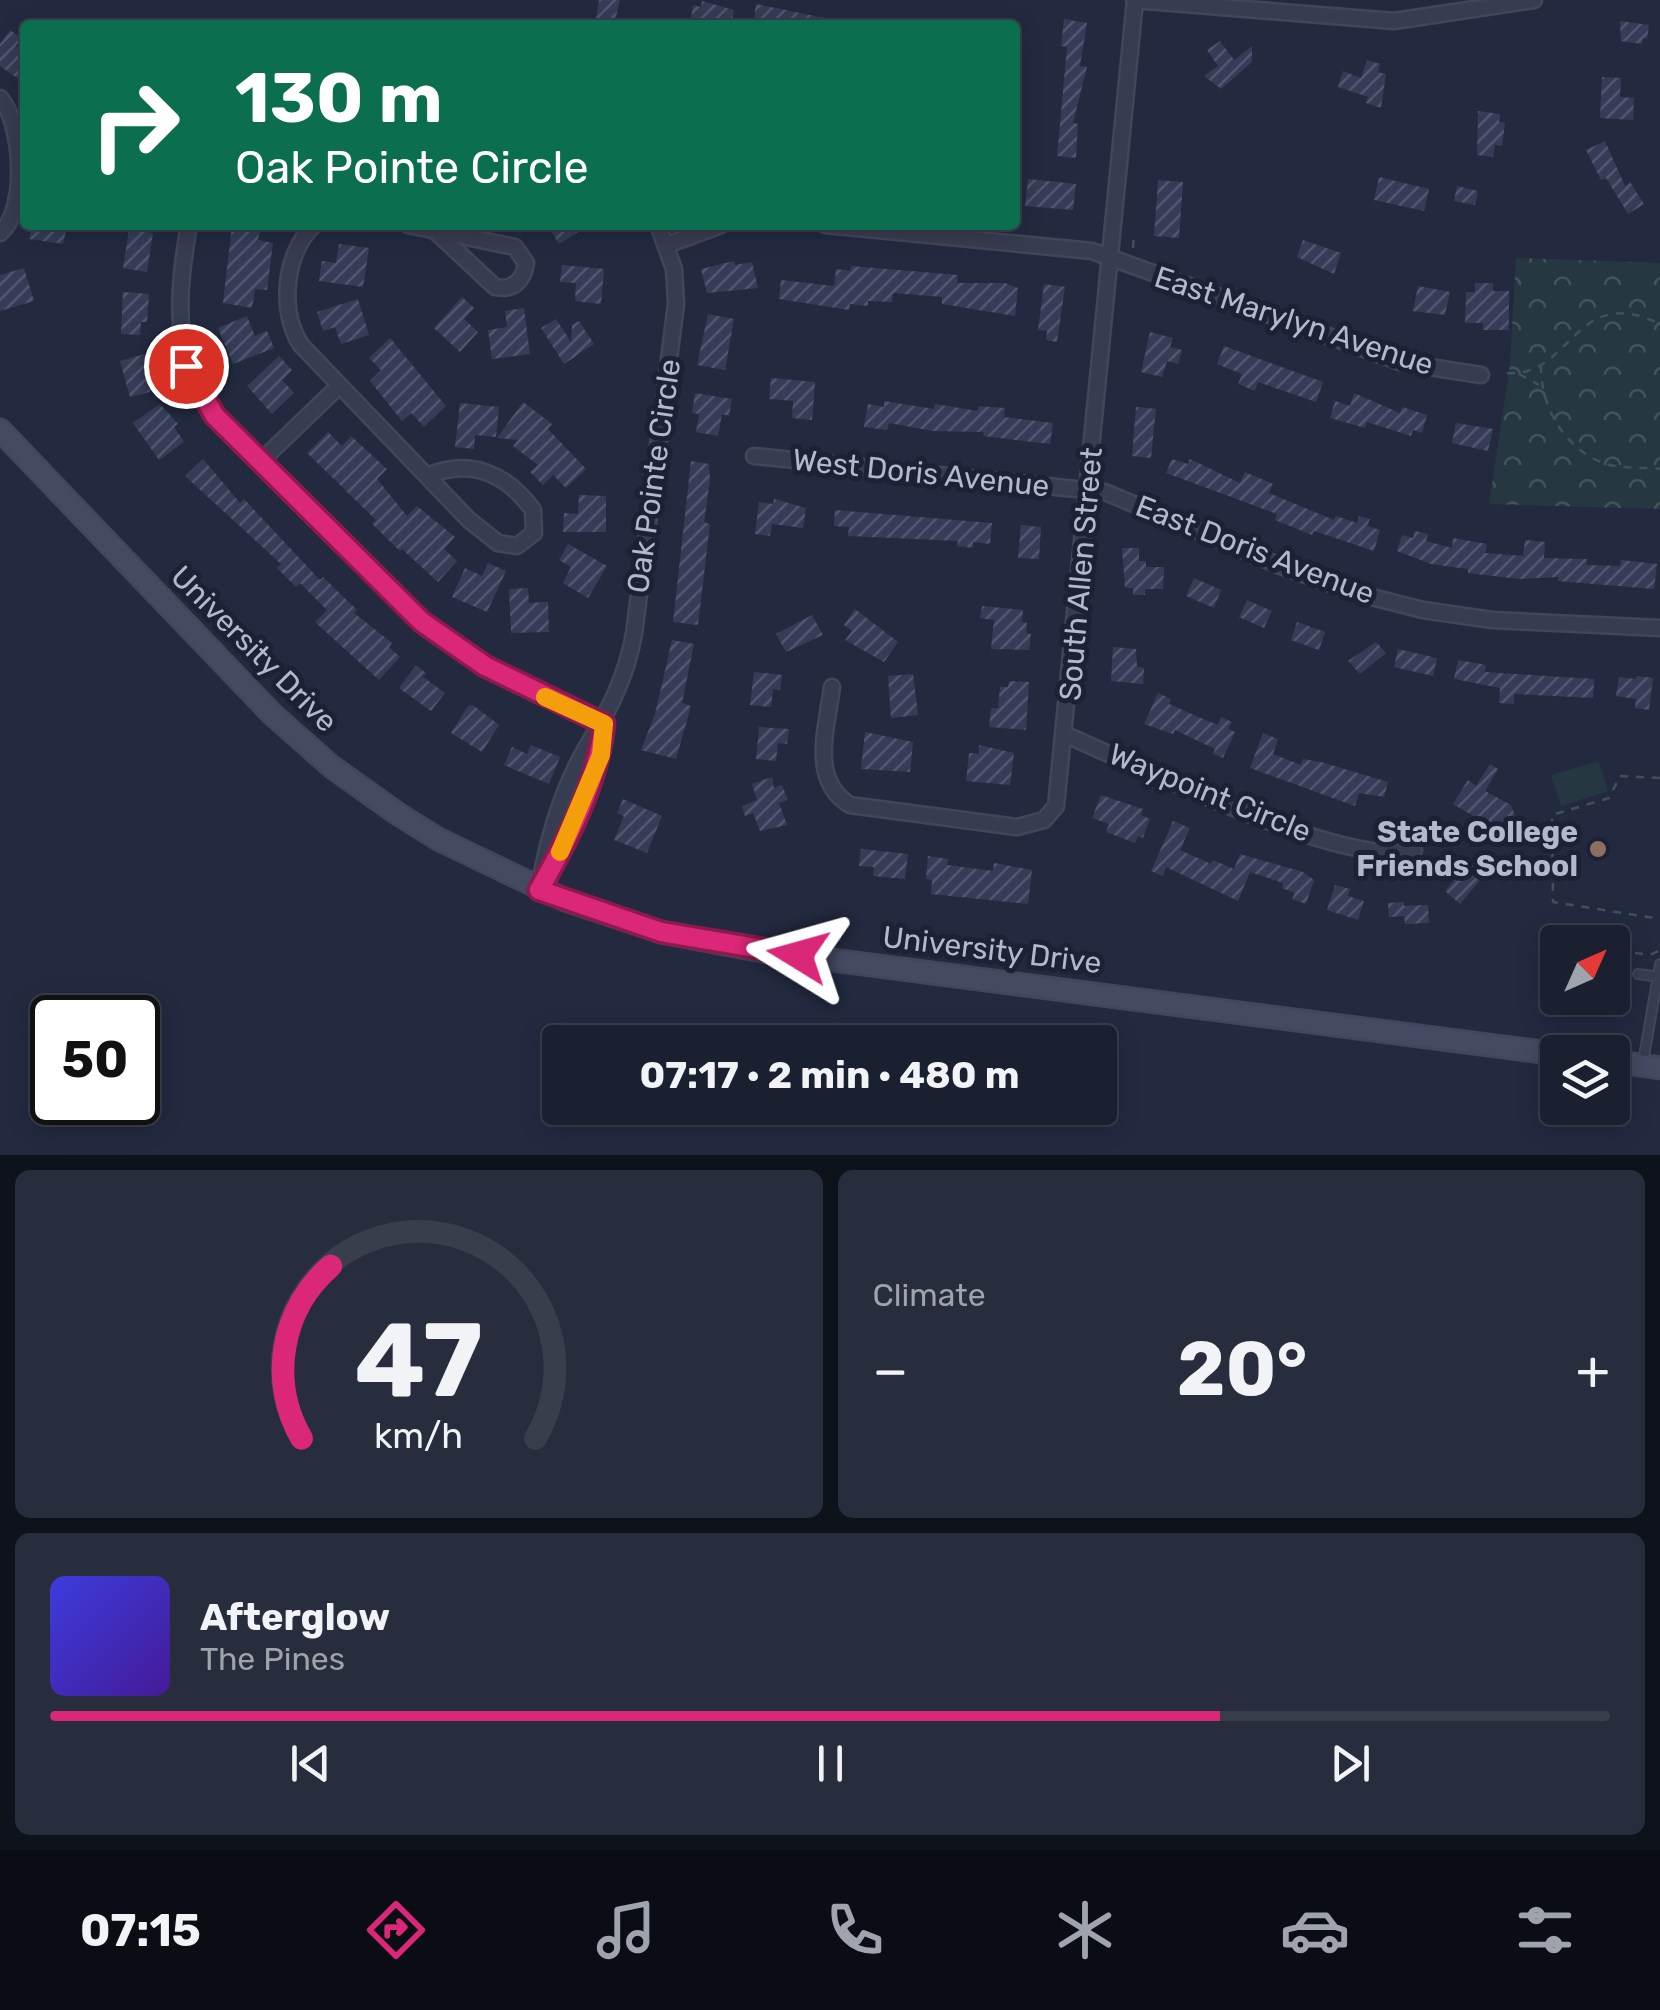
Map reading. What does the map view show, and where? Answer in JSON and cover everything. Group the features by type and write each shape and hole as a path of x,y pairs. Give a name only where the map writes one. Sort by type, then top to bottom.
{"main road":[{"name":"University Drive","path":"0,430 302,742 398,814 539,890 661,932 762,950 1540,1052"}],"street":[{"path":"1135,0 1394,22 1481,4 1534,0"},
{"name":"South Allen Street","path":"832,688 826,777 842,800 862,808 1009,826 1035,824 1056,806 1066,735 1135,0"},
{"path":"0,98 15,124 18,162 16,207 0,233"},
{"path":"188,230 178,315 186,366 215,416 422,622 485,666 604,724"},
{"path":"311,230 293,260 288,323 301,346 427,476 498,542 522,544 534,533 532,510 493,474 461,467 427,476"},
{"path":"434,230 516,246 526,263 522,278 511,287 495,287 434,230"},
{"name":"Oak Pointe Circle","path":"539,890 546,846 586,750 604,724 632,646 676,304 660,230"},
{"path":"666,244 707,230"},
{"name":"East Marylyn Avenue","path":"874,230 1092,252 1403,362 1480,375"},
{"path":"260,462 339,386"},
{"name":"West Doris Avenue","path":"754,456 1089,489"},
{"name":"East Doris Avenue","path":"1089,489 1105,492 1278,566 1356,593 1423,610 1492,620 1660,628"},
{"name":"Waypoint Circle","path":"1066,735 1306,833 1370,852 1414,850"}],"lane":[{"path":"1652,1067 1660,964"},
{"path":"1638,974 1658,977"}],"path":[{"path":"1133,248 1134,236"},
{"path":"1518,374 1542,365 1576,331 1605,314 1627,312 1660,324"},
{"path":"1542,365 1542,386 1558,427 1576,447 1607,464 1660,469"},
{"path":"1507,373 1542,386"},
{"path":"1660,778 1620,776 1609,798 1552,816 1549,884 1552,902 1660,919"},
{"path":"1636,953 1650,955 1660,950"}],"green space":[{"path":"1516,258 1660,263 1660,509 1489,504 1510,366"},
{"path":"1599,761 1608,791 1561,806 1551,775"}],"building":[{"path":"599,0 620,0 615,20 596,20"},
{"path":"702,1 734,10 732,20 691,20 693,5 701,7"},
{"path":"756,4 825,18 825,20 754,20"},
{"path":"1064,19 1087,23 1080,66 1087,67 1073,123 1078,124 1076,158 1057,156 1067,47 1061,46"},
{"path":"1620,21 1649,25 1647,39 1643,38 1642,44 1621,41"},
{"path":"10,30 20,37 16,46 20,49 20,80 0,66 0,44"},
{"path":"1220,41 1234,60 1252,46 1252,62 1221,89 1204,76 1218,66 1207,50"},
{"path":"1367,60 1380,64 1378,72 1386,74 1381,108 1366,103 1368,97 1338,87 1343,71 1361,78"},
{"path":"1602,77 1621,78 1620,97 1634,98 1633,120 1600,118"},
{"path":"1478,111 1500,114 1499,122 1505,123 1502,146 1495,145 1493,157 1477,155"},
{"path":"1605,141 1625,186 1630,182 1644,204 1628,214 1606,178 1601,180 1586,150"},
{"path":"1379,177 1429,189 1424,211 1374,200"},
{"path":"1028,179 1076,184 1073,210 1025,206"},
{"path":"1158,180 1183,182 1179,238 1154,236"},
{"path":"1457,186 1478,191 1475,205 1454,201"},
{"path":"31,230 66,231 63,244 29,239"},
{"path":"129,230 153,233 147,272 123,268"},
{"path":"231,230 260,230 258,240 273,243 267,290 255,289 252,308 223,303"},
{"path":"550,230 581,230 559,244"},
{"path":"1303,240 1341,253 1334,274 1297,257"},
{"path":"339,244 369,248 363,287 319,281 322,261 336,263"},
{"path":"734,261 735,265 752,262 758,288 707,293 701,269"},
{"path":"562,265 604,269 601,304 575,301 576,283 560,282"},
{"path":"851,266 958,275 957,283 1005,283 1018,288 1015,316 942,304 942,297 893,293 892,302 850,304 849,310 779,299 781,280 834,286 836,269 850,271"},
{"path":"24,268 34,301 0,311 0,275"},
{"path":"1475,283 1493,283 1493,291 1509,291 1509,330 1483,330 1483,323 1465,323 1466,292 1475,292"},
{"path":"1044,284 1065,287 1057,342 1046,340 1047,331 1038,330"},
{"path":"1418,286 1450,292 1445,315 1413,311"},
{"path":"123,292 149,294 147,322 141,322 140,335 121,334"},
{"path":"462,297 474,308 464,319 478,332 460,352 434,328"},
{"path":"358,299 369,335 341,344 335,327 323,331 317,312"},
{"path":"524,308 530,354 492,359 488,330 507,327 505,311"},
{"path":"708,314 734,319 725,370 697,365"},
{"path":"247,316 255,336 267,331 274,348 233,364 218,328"},
{"path":"556,319 571,342 572,325 579,321 594,344 564,364 541,328"},
{"path":"1150,332 1173,338 1170,347 1182,350 1178,364 1167,361 1162,377 1141,372"},
{"path":"390,338 446,406 424,427 411,413 402,421 370,381 381,370 369,358"},
{"path":"1224,346 1323,382 1316,402 1258,382 1255,391 1238,384 1242,374 1217,364"},
{"path":"145,354 150,392 130,397 120,361"},
{"path":"279,356 292,370 282,380 294,393 272,414 247,386"},
{"path":"771,378 815,382 812,420 792,418 793,401 769,399"},
{"path":"695,393 732,399 729,416 722,414 718,436 696,432 699,414 692,413"},
{"path":"1354,393 1400,413 1402,407 1427,415 1422,433 1413,430 1411,436 1367,422 1365,428 1330,418 1335,401 1350,406"},
{"path":"884,401 934,409 935,404 978,411 978,406 1005,408 1004,417 1053,423 1050,444 983,436 984,432 933,431 889,423 887,430 864,427 868,404 884,407"},
{"path":"523,402 552,424 548,429 586,469 566,488 553,475 543,485 530,472 538,465 513,446 518,440 497,438"},
{"path":"460,403 499,407 496,437 475,435 474,449 455,447"},
{"path":"160,404 178,424 174,427 184,442 159,460 133,423"},
{"path":"1136,407 1156,409 1151,458 1132,456"},
{"path":"1456,423 1493,429 1488,451 1452,443"},
{"path":"328,432 342,446 351,436 387,469 377,479 407,516 417,506 455,537 444,549 457,561 438,582 372,524 376,520 307,453"},
{"path":"203,459 240,503 244,499 320,580 323,577 357,610 354,613 392,643 389,647 400,657 379,680 315,622 327,610 300,583 296,587 277,568 281,564 185,476"},
{"path":"1172,459 1188,464 1190,459 1240,483 1245,472 1273,484 1269,493 1334,520 1336,516 1357,523 1359,516 1370,519 1367,526 1380,530 1374,551 1314,531 1312,535 1275,520 1277,514 1166,473"},
{"path":"691,461 709,464 710,480 704,522 710,524 698,625 673,622"},
{"path":"579,495 606,496 606,532 563,532 564,513 578,514"},
{"path":"774,499 806,508 803,528 772,524 770,536 755,534 759,502 773,504"},
{"path":"835,510 992,523 990,544 973,542 973,548 957,546 958,541 848,536 849,527 834,526"},
{"path":"1021,525 1041,527 1039,559 1018,558"},
{"path":"1415,531 1428,534 1426,541 1452,548 1453,538 1487,544 1485,553 1523,556 1525,540 1545,542 1544,558 1587,559 1586,565 1620,566 1621,560 1657,564 1654,589 1558,581 1558,577 1519,579 1468,573 1468,569 1431,564 1397,551 1402,535 1413,538"},
{"path":"568,544 607,566 588,598 563,583 571,567 559,560"},
{"path":"1122,548 1139,548 1139,561 1146,561 1146,567 1164,567 1163,589 1145,589 1145,595 1133,595 1133,588 1125,588"},
{"path":"488,563 506,571 487,612 452,597 465,568 482,576"},
{"path":"1194,578 1221,590 1214,608 1186,596"},
{"path":"528,588 529,603 548,602 549,632 511,633 509,589"},
{"path":"1247,600 1272,611 1264,628 1239,617"},
{"path":"982,606 1023,610 1022,622 1027,623 1026,633 1031,634 1029,650 991,649 994,620 980,618"},
{"path":"855,609 898,642 884,662 845,640 852,631 844,625"},
{"path":"812,615 823,635 786,652 776,634"},
{"path":"1297,622 1325,632 1319,650 1291,640"},
{"path":"672,640 694,644 682,703 691,706 676,759 641,750 655,714"},
{"path":"1376,642 1386,653 1360,674 1348,661"},
{"path":"1113,647 1136,649 1137,667 1144,668 1143,684 1111,681"},
{"path":"1398,649 1437,658 1433,676 1394,667"},
{"path":"1458,660 1486,665 1485,672 1594,679 1593,698 1514,694 1514,704 1499,703 1500,688 1454,679"},
{"path":"416,665 426,673 423,677 445,693 431,711 399,688"},
{"path":"754,672 782,675 780,690 773,689 771,707 750,705"},
{"path":"913,674 918,715 891,718 888,676"},
{"path":"1619,677 1653,678 1649,710 1635,708 1636,699 1616,696"},
{"path":"1009,681 1029,682 1026,730 989,727 991,708 998,708 1000,687 1008,687"},
{"path":"1158,693 1171,699 1169,704 1205,720 1218,725 1221,717 1232,722 1228,729 1235,732 1223,758 1213,754 1215,749 1175,730 1173,734 1144,724"},
{"path":"473,705 499,725 482,752 451,733 468,706"},
{"path":"759,727 789,729 787,744 778,743 776,761 756,759"},
{"path":"865,732 913,742 910,772 861,769"},
{"path":"1263,733 1278,739 1273,754 1301,765 1303,759 1321,762 1388,782 1384,797 1359,793 1355,806 1250,768"},
{"path":"531,745 560,757 549,784 504,765 512,747 527,754"},
{"path":"979,745 1014,753 1010,785 966,781 969,753 979,754"},
{"path":"1490,764 1498,769 1485,791 1511,805 1517,822 1483,830 1480,820 1453,804 1468,780 1476,786"},
{"path":"772,777 774,788 782,785 788,800 779,803 787,825 760,831 753,813 745,816 742,806 757,800 752,784"},
{"path":"1101,795 1143,809 1141,815 1150,819 1143,838 1138,836 1135,843 1106,832 1109,824 1092,818"},
{"path":"623,799 662,816 647,853 614,840 624,816 617,813"},
{"path":"1173,821 1190,828 1180,850 1211,864 1213,860 1234,869 1240,854 1303,872 1314,880 1306,904 1292,899 1295,893 1282,888 1283,883 1250,872 1238,901 1166,867 1163,876 1151,871"},
{"path":"861,849 908,854 905,879 873,876 874,867 859,866"},
{"path":"928,856 948,859 947,865 993,871 994,863 1032,870 1028,904 931,894 932,880 926,879"},
{"path":"1471,860 1486,873 1460,904 1445,891"},
{"path":"1335,885 1350,889 1348,896 1364,901 1358,920 1327,910"},
{"path":"1404,902 1404,906 1428,905 1429,923 1405,924 1404,916 1389,917 1388,903"}],"slow traffic":[{"path":"545,697 604,724 601,755 560,852"}],"place":[{"name":"State College Friends School","path":"1598,849"}],"route":[{"path":"186,366 215,416 324,530 422,622 485,666 604,724 601,755 558,857 539,890 661,932 798,955"}]}
